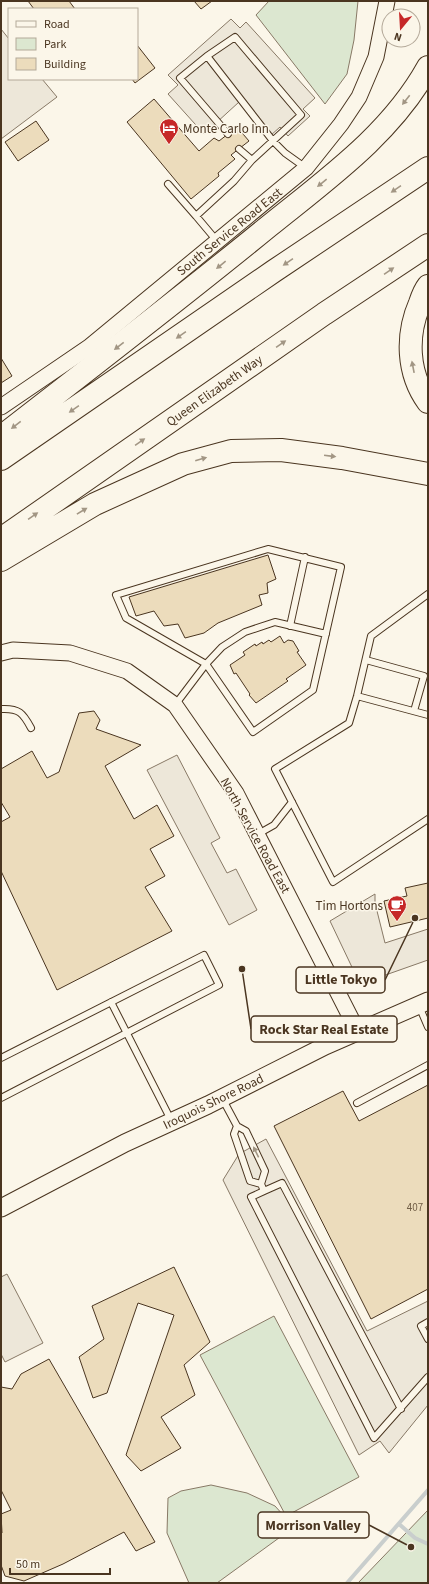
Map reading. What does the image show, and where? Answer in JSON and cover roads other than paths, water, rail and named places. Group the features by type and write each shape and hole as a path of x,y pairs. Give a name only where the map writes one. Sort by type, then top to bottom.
{"highway":[{"path":"1,437 190,291 352,158 386,126 419,83 428,67"},
{"path":"1,459 274,271 428,168"},
{"name":"Queen Elizabeth Way","path":"1,538 324,314 428,245"},
{"path":"428,286 414,316 411,334 411,358 415,377 422,394 428,402"},
{"path":"1,560 95,504 183,464 231,451 281,450 342,458 428,474"}],"main road":[{"name":"Iroquois Shore Road","path":"1,1208 125,1143 222,1098 325,1046 423,1003"}],"street":[{"name":"South Service Road East","path":"1,407 89,347 306,168 341,124 359,97 376,56 387,1"},
{"name":"North Service Road East","path":"1,653 13,650 70,653 127,671 175,705 236,793 358,1032"}],"lane":[{"path":"196,216 234,181 252,160 301,115 235,37 207,56 180,78 228,134"},
{"path":"207,56 273,141 285,153 306,168"},
{"path":"239,149 252,160"},
{"path":"168,184 217,241"},
{"path":"268,548 341,567 326,634 314,690 253,732 206,664 126,618 116,595 268,548"},
{"path":"290,626 305,557"},
{"path":"428,594 371,636 349,723 275,769 333,882 428,820"},
{"path":"175,705 206,664 222,647 245,632 275,622 326,634"},
{"path":"366,660 424,676 414,711"},
{"path":"357,696 428,715"},
{"path":"1,709 15,709 25,716 31,728"},
{"path":"258,834 274,825 292,802"},
{"path":"1,1058 204,955 219,985 1,1098"},
{"path":"112,1002 171,1122"},
{"path":"423,1003 428,1027"},
{"path":"357,1103 428,1065"},
{"path":"222,1098 237,1126 246,1131 265,1171 261,1184 264,1191"},
{"path":"237,1126 234,1134 250,1181 261,1184"},
{"path":"401,1409 282,1183 252,1197 374,1438 401,1409 428,1377"},
{"path":"428,1322 421,1326 428,1339"}],"waterway":[{"path":"347,1583 428,1490"},
{"path":"399,1524 415,1538 428,1544"}],"place":[{"name":"Monte Carlo Inn","path":"169,145"},
{"name":"Little Tokyo","path":"415,918"},
{"name":"Tim Hortons","path":"397,922"},
{"name":"Rock Star Real Estate","path":"242,969"},
{"name":"Morrison Valley","path":"411,1547"}]}
